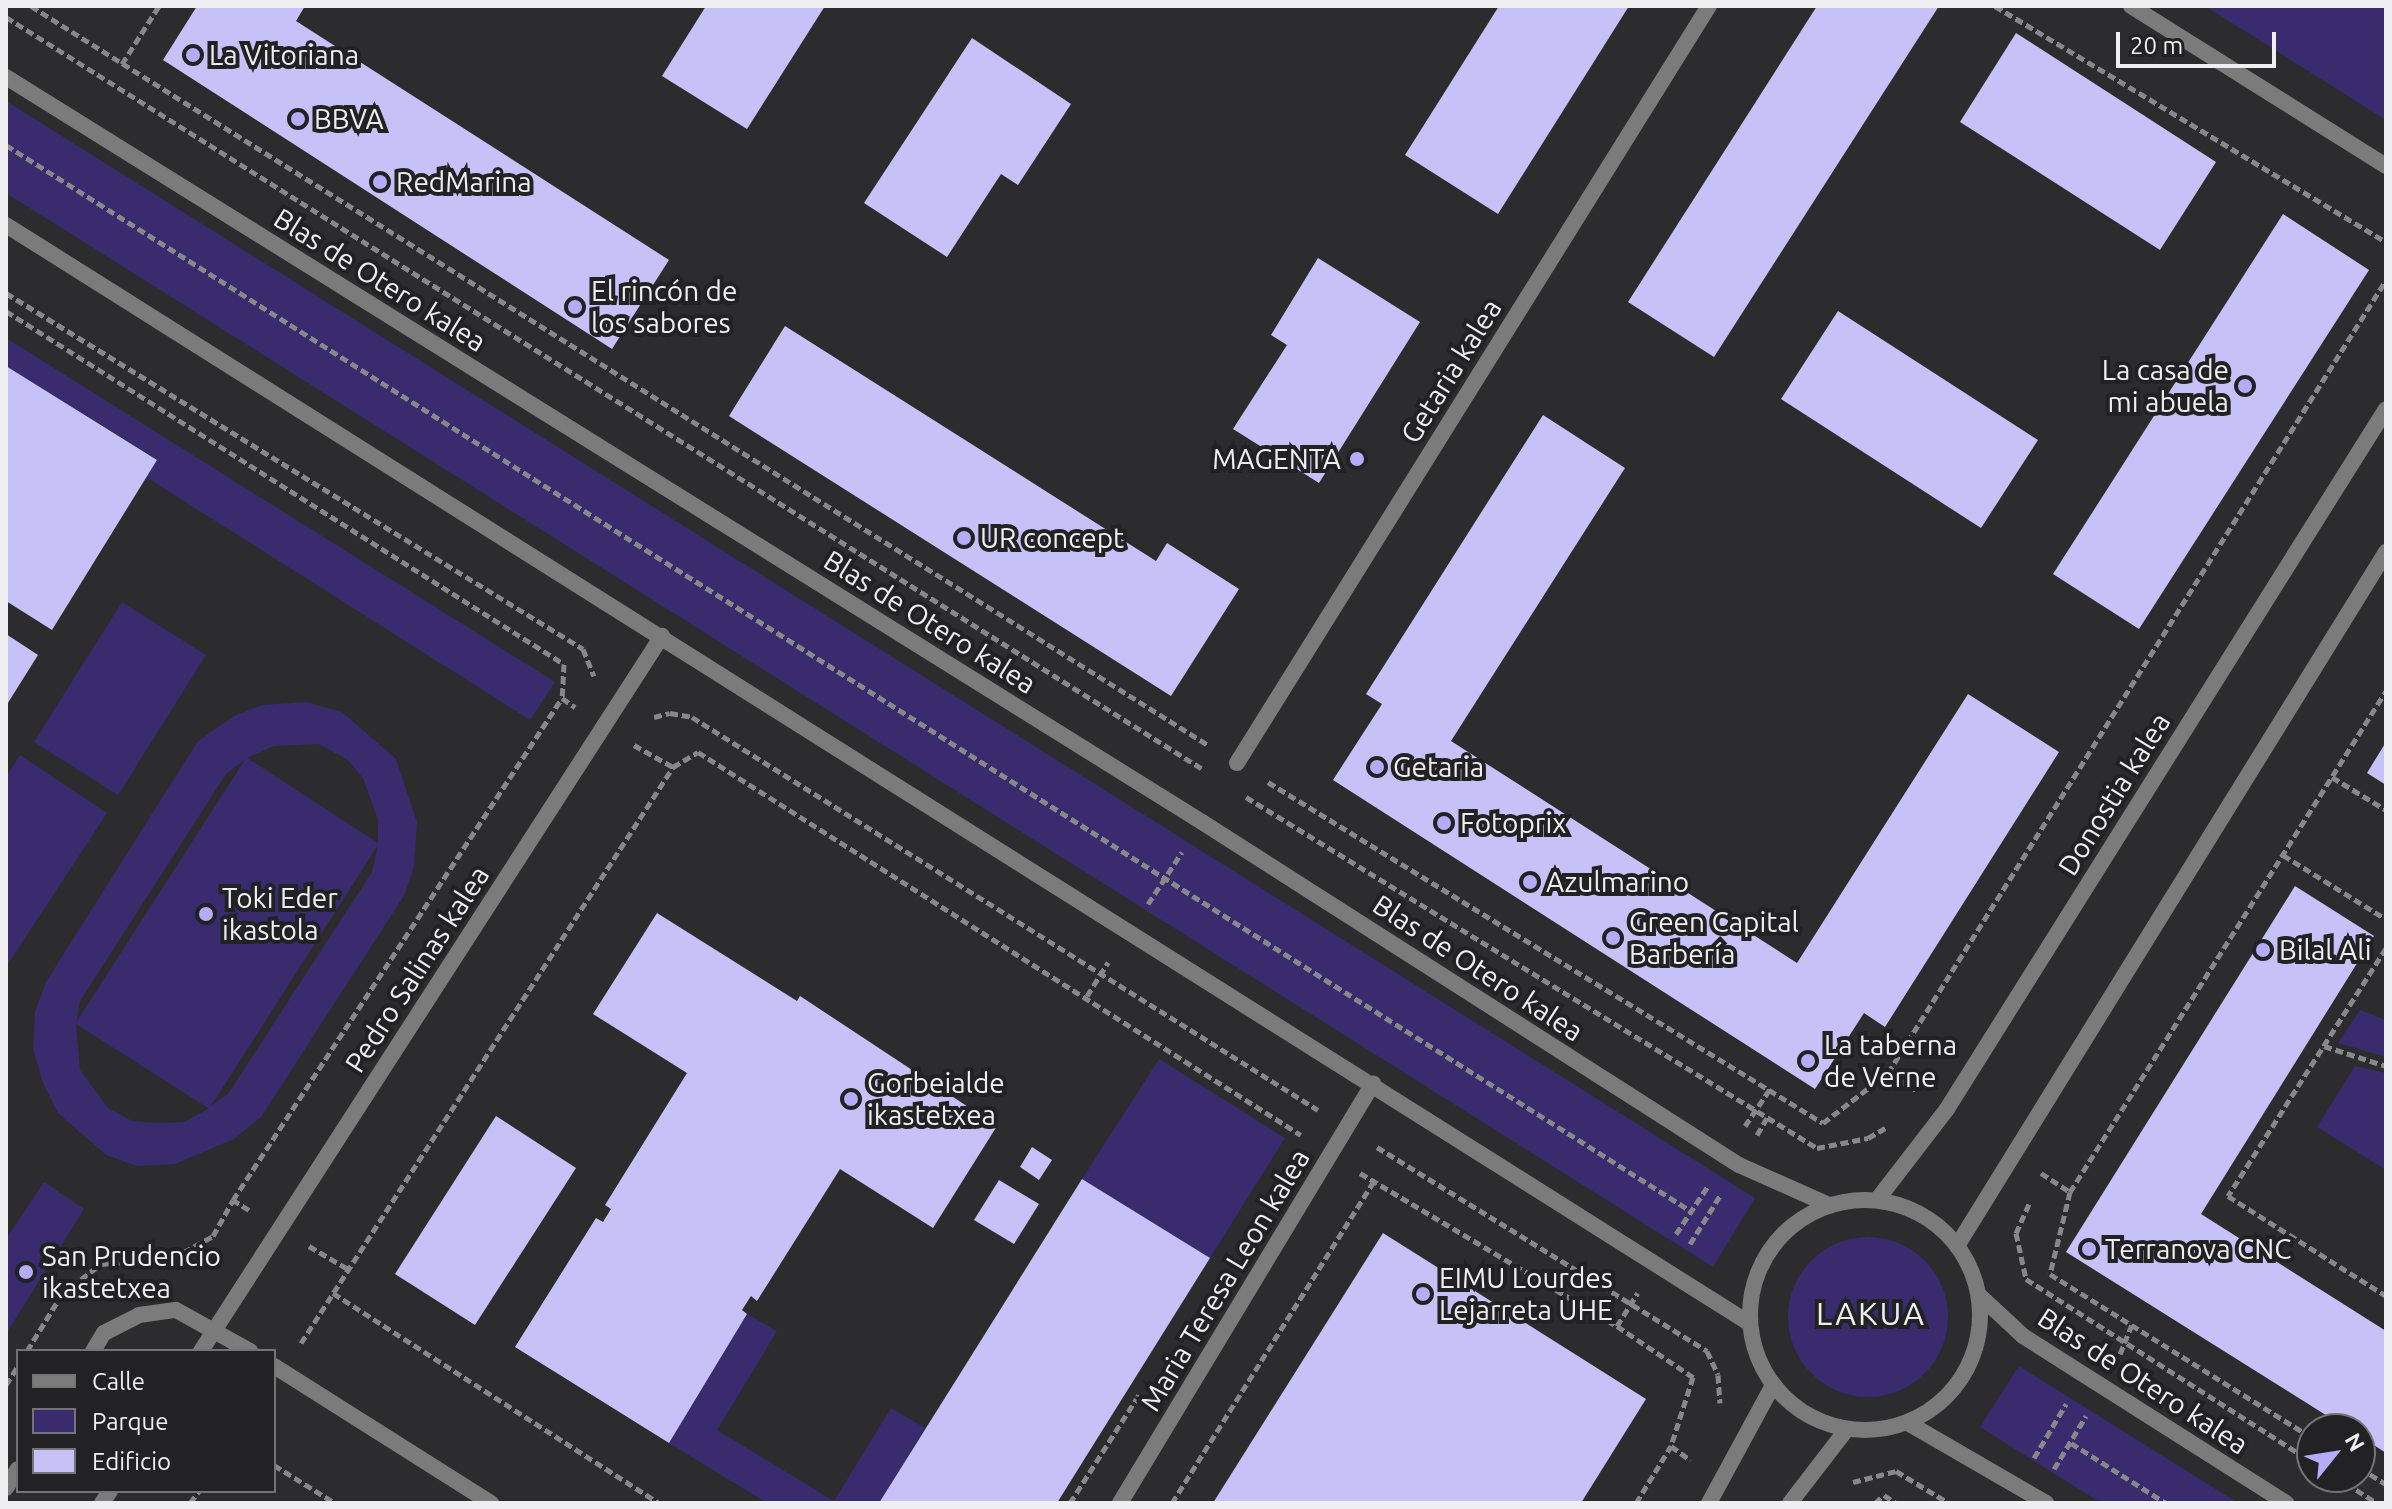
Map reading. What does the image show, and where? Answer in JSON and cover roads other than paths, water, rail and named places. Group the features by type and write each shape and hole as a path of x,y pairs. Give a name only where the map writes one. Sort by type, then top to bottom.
{"street":[{"name":"Getaria kalea","path":"1237,763 1709,6"},
{"path":"2131,6 2386,166"},
{"name":"Blas de Otero kalea","path":"6,77 1202,822 1732,1161 1829,1205"},
{"path":"6,225 1673,1271 1749,1323"},
{"name":"Donostia kalea","path":"1877,1200 1947,1109 2386,409"},
{"path":"1957,1246 1996,1178 2386,552"},
{"name":"Pedro Salinas kalea","path":"202,1349 662,636"},
{"name":"Maria Teresa Leon kalea","path":"1120,1503 1373,1083"},
{"path":"1877,1200 1908,1207 1935,1223 1957,1246 1979,1295 1975,1347 1958,1385 1936,1407 1908,1423 1846,1430 1805,1414 1773,1385 1756,1356 1749,1323 1753,1285 1769,1250 1795,1223 1829,1205 1877,1200"},
{"name":"Blas de Otero kalea","path":"1979,1295 2023,1336 2286,1503"},
{"path":"94,1349 104,1333 139,1315 176,1310 247,1349"},
{"path":"278,1369 491,1503"},
{"path":"1709,1503 1737,1458 1773,1385"},
{"path":"1908,1423 2046,1503"},
{"path":"1790,1503 1846,1430"}],"place":[{"name":"La Vitoriana","path":"193,55"},
{"name":"BBVA","path":"298,119"},
{"name":"RedMarina","path":"380,182"},
{"name":"El rincón de los sabores","path":"575,307"},
{"name":"La casa de mi abuela","path":"2245,386"},
{"name":"MAGENTA","path":"1357,459"},
{"name":"UR concept","path":"964,538"},
{"name":"Getaria","path":"1377,767"},
{"name":"Fotoprix","path":"1444,823"},
{"name":"Azulmarino","path":"1530,882"},
{"name":"Toki Eder ikastola","path":"206,914"},
{"name":"Green Capital Barbería","path":"1613,938"},
{"name":"Bilal Ali","path":"2263,950"},
{"name":"La taberna de Verne","path":"1808,1061"},
{"name":"Gorbeialde ikastetxea","path":"851,1099"},
{"name":"Terranova CNC","path":"2089,1249"},
{"name":"San Prudencio ikastetxea","path":"26,1272"},
{"name":"EIMU Lourdes Lejarreta UHE","path":"1423,1294"}],"district":[{"name":"LAKUA","path":"1871,1313"}]}
